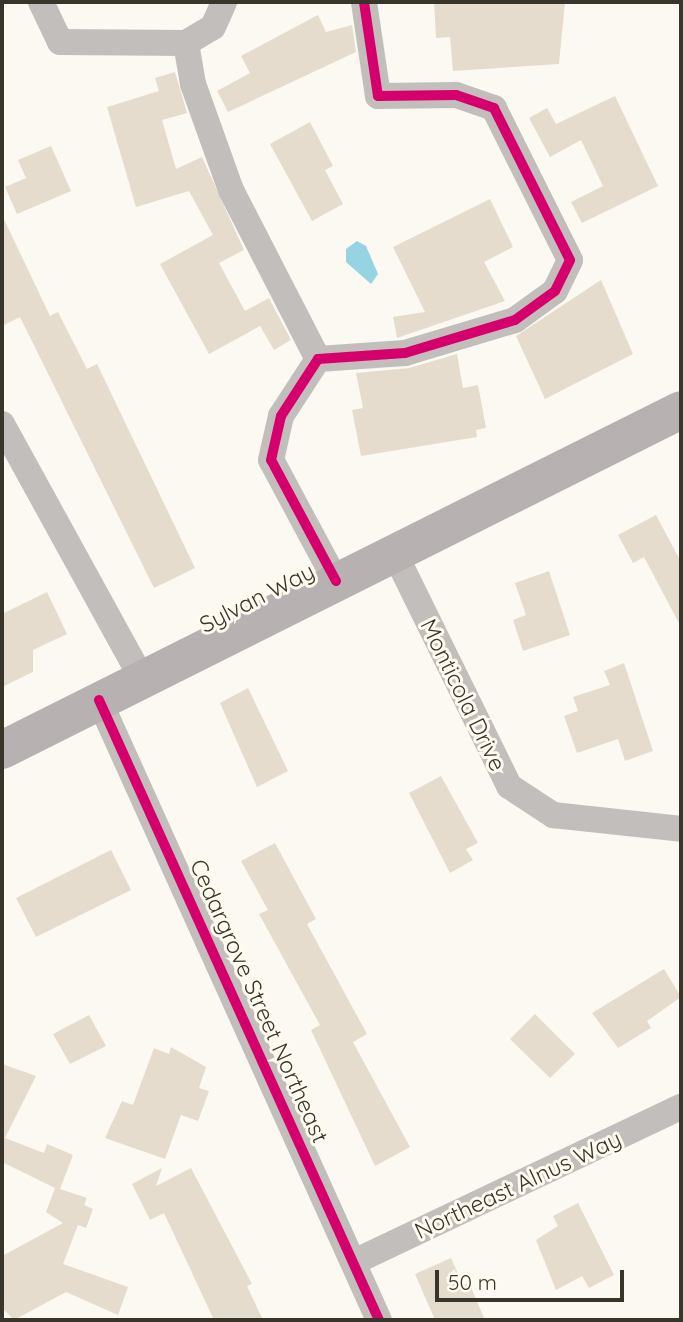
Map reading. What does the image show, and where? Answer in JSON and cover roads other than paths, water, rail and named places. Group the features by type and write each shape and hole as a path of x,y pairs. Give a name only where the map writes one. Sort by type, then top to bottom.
{"main road":[{"name":"Sylvan Way","path":"2,750 681,410"}],"street":[{"path":"41,2 60,42 186,43 214,27 223,2"},
{"path":"318,359 404,353 515,320 555,291 570,260 494,108 456,95 378,96 364,2"},
{"path":"186,43 192,84 231,190 318,359"},
{"path":"318,359 281,416 271,460 337,582"},
{"path":"2,424 142,679"},
{"name":"Monticola Drive","path":"394,552 509,786 553,815 681,829"},
{"name":"Cedargrove Street Northeast","path":"99,700 379,1320"},
{"name":"Northeast Alnus Way","path":"354,1262 681,1107"}],"water":[{"path":"357,241 366,246 378,274 371,284 346,262 346,249"}]}
